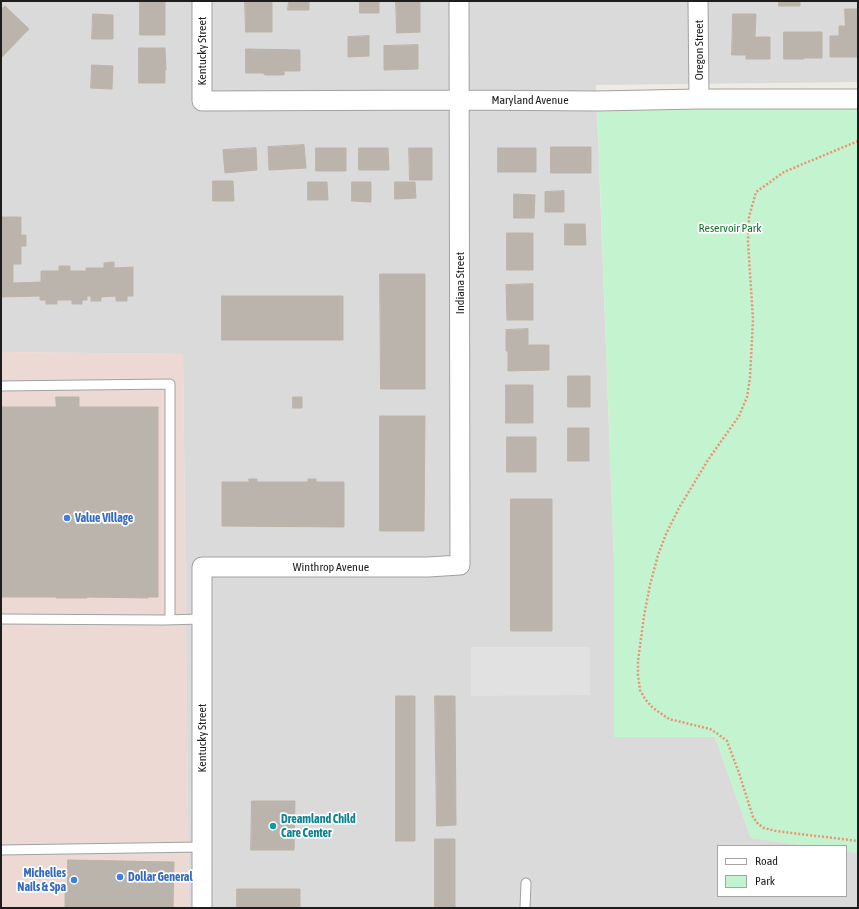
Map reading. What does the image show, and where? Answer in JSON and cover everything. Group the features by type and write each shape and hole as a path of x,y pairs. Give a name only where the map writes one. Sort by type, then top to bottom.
{"street":[{"name":"Kentucky Street","path":"202,1 202,100"},
{"name":"Indiana Street","path":"459,1 460,565"},
{"name":"Oregon Street","path":"698,1 699,99"},
{"name":"Maryland Avenue","path":"202,100 858,99"},
{"name":"Winthrop Avenue","path":"202,567 428,567 460,565"},
{"name":"Kentucky Street","path":"202,567 202,908"}],"lane":[{"path":"1,386 170,384 170,620"},
{"path":"1,619 202,619"},
{"path":"1,850 202,847"},
{"path":"525,908 526,883"}],"path":[{"path":"858,141 784,172 756,192 749,217 748,242 753,319 750,378 747,397 738,416 708,460 679,508 666,534 658,555 650,585 638,661 638,675 640,690 645,699 653,708 669,719 710,729 727,741 753,817 758,824 764,828 776,831 858,841"}],"shaded area":[{"path":"1,1 858,1 858,82 596,85 614,562 614,736 715,737 751,838 801,845 717,845 717,897 847,897 847,851 858,853 858,908 189,908 183,354 1,352"},
{"path":"1,352 183,354 189,908 1,908"},
{"path":"471,647 590,647 590,695 471,696"}],"green space":[{"name":"Reservoir Park","path":"858,99 858,853 847,851 847,845 801,845 751,838 715,737 614,737 614,562 597,101"}],"building":[{"path":"140,1 165,1 165,35 140,35"},
{"path":"245,1 272,1 272,32 246,32"},
{"path":"289,1 309,1 309,10 288,10"},
{"path":"360,1 379,1 379,13 360,13"},
{"path":"396,1 420,1 420,32 397,33"},
{"path":"779,1 800,1 800,6 779,6"},
{"path":"5,6 29,29 1,58 1,10"},
{"path":"845,9 858,9 858,57 830,57 830,36 839,36 839,26 845,26"},
{"path":"93,14 113,15 113,39 92,39"},
{"path":"733,14 756,14 755,37 770,37 770,59 746,59 746,55 732,55"},
{"path":"784,32 822,32 822,58 784,59"},
{"path":"369,36 369,56 348,57 348,37"},
{"path":"418,45 418,69 384,70 384,46"},
{"path":"139,48 165,48 165,83 139,83"},
{"path":"246,49 300,50 300,71 284,71 284,75 246,73"},
{"path":"92,65 113,66 112,89 91,88"},
{"path":"304,145 306,168 269,170 268,147"},
{"path":"551,147 591,147 591,173 551,173"},
{"path":"256,148 257,170 225,173 223,150"},
{"path":"316,148 346,148 346,171 316,171"},
{"path":"359,148 388,148 389,170 359,170"},
{"path":"409,148 432,148 432,180 410,180"},
{"path":"498,148 536,148 536,172 498,172"},
{"path":"213,181 233,181 234,201 213,201"},
{"path":"308,182 327,182 328,200 308,200"},
{"path":"352,182 371,182 371,202 352,201"},
{"path":"395,182 415,182 416,198 395,199"},
{"path":"564,191 564,212 545,212 545,192"},
{"path":"514,194 535,195 534,218 514,218"},
{"path":"1,217 21,217 21,235 26,235 26,246 21,246 21,264 13,264 13,283 41,282 41,271 59,271 59,266 70,266 70,271 86,271 86,268 104,268 104,263 114,262 114,268 133,267 133,296 127,296 127,301 116,301 116,296 101,297 101,301 91,301 91,296 87,296 87,300 82,300 82,304 72,304 72,300 57,300 57,304 46,304 46,300 40,300 40,296 1,297"},
{"path":"565,224 585,224 586,245 565,245"},
{"path":"507,233 533,233 533,270 507,270"},
{"path":"380,274 425,274 425,389 381,389"},
{"path":"533,284 533,320 507,320 506,285"},
{"path":"222,296 343,296 343,340 222,340"},
{"path":"528,329 528,345 549,345 549,370 508,371 506,330"},
{"path":"568,376 590,376 590,407 568,407"},
{"path":"506,385 533,385 533,423 506,423"},
{"path":"56,397 79,397 79,407 158,407 158,597 1,597 1,407 56,407"},
{"path":"293,397 302,397 302,408 293,408"},
{"path":"380,416 425,416 424,531 380,531"},
{"path":"568,428 589,428 589,461 568,461"},
{"path":"507,437 536,437 536,472 507,472"},
{"path":"249,479 257,479 257,482 308,482 308,479 316,479 316,482 344,482 344,527 222,526 222,482 249,482"},
{"path":"511,499 552,499 552,631 511,631"},
{"path":"396,696 415,696 415,841 396,841"},
{"path":"435,696 455,696 456,825 437,826"},
{"name":"Dreamland Child Care Center","path":"252,801 295,801 294,850 251,850"},
{"path":"435,839 455,839 455,908 435,908"},
{"name":"Dollar General","path":"68,860 174,862 173,908 65,908"},
{"path":"237,889 300,889 300,908 237,908"}],"place":[{"name":"Value Village","path":"67,518"},
{"name":"Dreamland Child Care Center","path":"273,826"},
{"name":"Dollar General","path":"120,877"},
{"name":"Michelles Nails & Spa","path":"74,880"}]}
